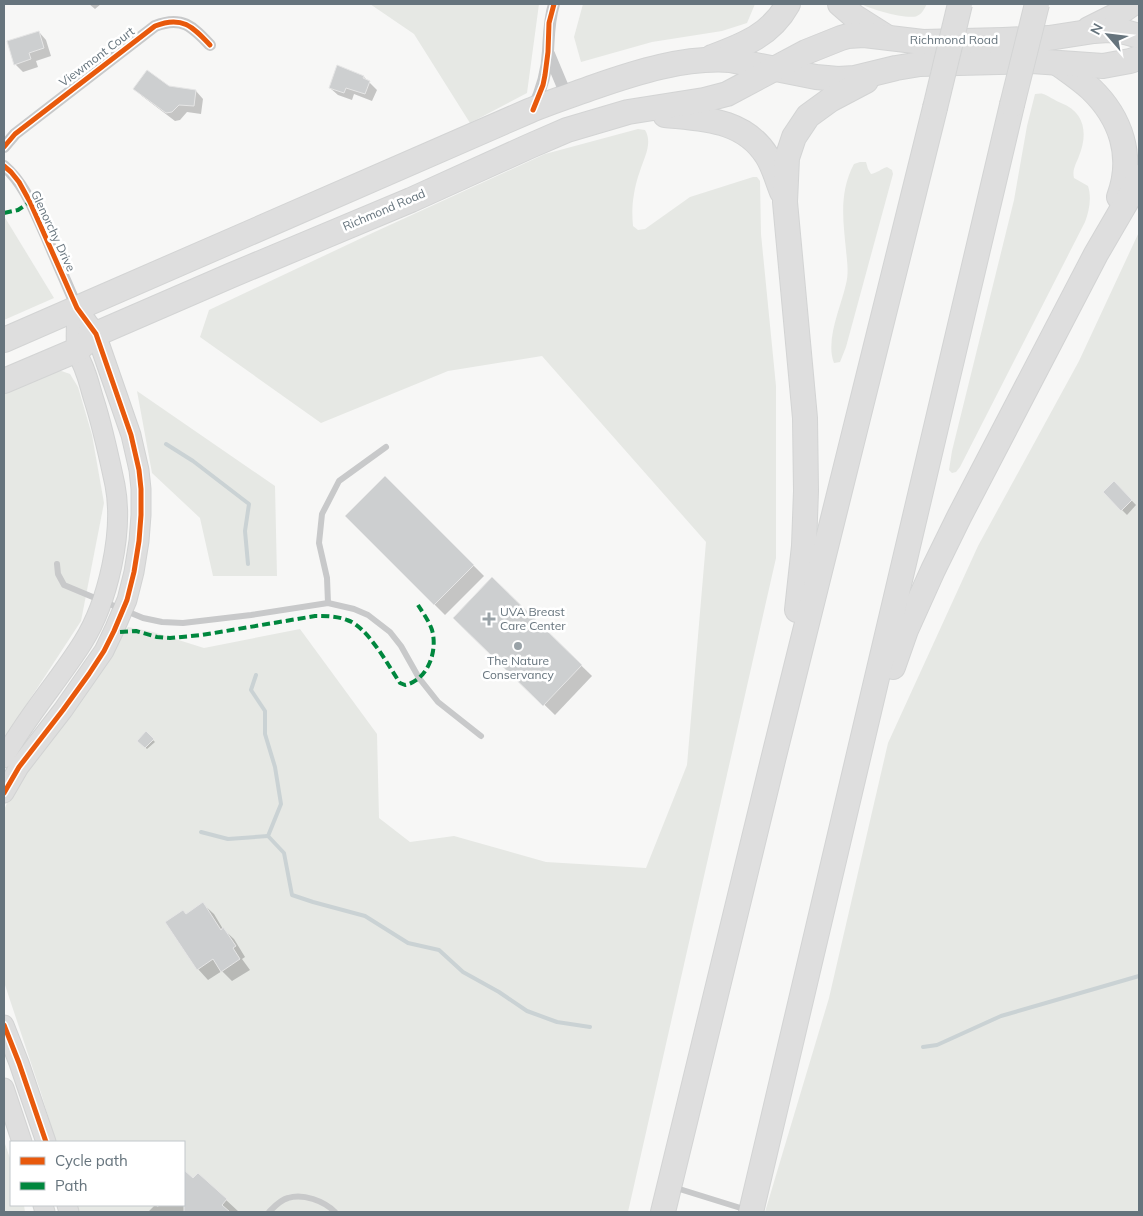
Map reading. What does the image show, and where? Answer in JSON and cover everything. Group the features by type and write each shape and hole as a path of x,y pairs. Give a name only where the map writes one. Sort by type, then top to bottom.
{"highway":[{"path":"702,60 754,39 772,26 788,4"},
{"path":"840,4 855,17 889,38"},
{"path":"663,1212 960,4"},
{"path":"751,1212 1037,4"},
{"path":"1080,33 1115,16 1132,4"},
{"name":"Richmond Road","path":"4,381 77,350 96,334 411,200 530,146 585,124 628,112 676,105 727,94 814,48 848,36 870,35 923,42 1038,38 1108,30 1139,36"},
{"name":"Richmond Road","path":"4,340 533,110 645,71 702,60 730,60 816,77 838,79 855,78 920,64 1032,61 1104,66 1139,58"},
{"path":"1056,63 1090,88 1106,106 1118,125 1123,143 1126,163 1125,179 1096,254"},
{"path":"773,760 775,719 789,658 797,610 804,546 806,490 805,418 785,202 787,158 794,137 815,110 887,70"},
{"path":"530,146 562,112 566,97"},
{"path":"628,112 712,120 740,130 756,142 767,156 785,202"},
{"path":"832,867 866,763 889,677 906,630 958,517 1096,254 1139,177"}],"street":[{"path":"533,110 543,85 548,52 549,23 554,4"},
{"name":"Viewmont Court","path":"4,147 15,134 155,26 165,22 186,24 194,29 210,45"},
{"path":"548,52 566,97"},
{"name":"Glenorchy Drive","path":"4,166 19,182 30,202 77,308"},
{"path":"14,751 63,710 104,651 123,609 134,572 139,541 141,489 131,435 96,334 77,308"},
{"path":"4,793 19,767 14,751 28,720 83,642 92,626 112,567 117,518 115,488 96,405 77,350 77,308"},
{"path":"4,1026 46,1141"},
{"path":"4,1088 22,1141"}],"lane":[{"path":"328,604 328,578 319,543 322,514 338,481 386,447"},
{"path":"57,564 58,574 64,585 143,618 162,622 183,623 328,604 368,614 390,632 401,646 419,678 438,702 481,736"},
{"path":"670,1185 751,1212"},
{"path":"269,1212 279,1202 289,1197 309,1197 335,1212"}],"shaded area":[{"path":"370,4 539,4 527,93 470,123 414,34"},
{"path":"583,4 755,4 747,23 722,31 652,42 581,62 574,37"},
{"path":"861,4 927,4 917,16 905,17 872,9"},
{"path":"1035,94 1045,95 1069,107 1080,118 1084,132 1074,178 1088,186 1090,195 1089,209 1085,222 960,467 956,472 952,473 949,470 952,451 1014,200 1027,126"},
{"path":"638,129 645,130 648,145 637,180 632,214 633,226 638,230 645,229 690,197 753,177 757,177 760,181 761,234 776,386 776,558 628,1212 76,1212 74,1206 185,1206 185,1141 56,1141 4,982 4,810 10,796 128,627 153,632 204,648 300,629 377,734 379,818 410,842 454,836 546,862 646,868 687,765 706,542 542,356 448,371 321,423 200,337 209,310 545,154"},
{"path":"866,162 871,174 887,167 892,170 893,174 846,347 840,362 834,363 831,344 847,276 843,217 844,196 854,164"},
{"path":"4,216 54,298 4,320"},
{"path":"1139,232 1139,1212 765,1212 829,998 888,743 978,546 1079,361"},
{"path":"53,368 70,374 78,387 92,435 104,503 81,621 4,739 4,388"},
{"path":"137,391 275,486 277,576 213,576 200,518 152,473"},
{"path":"4,1141 10,1158 10,1206 24,1206 25,1212 4,1212"}],"building":[{"path":"39,31 44,48 29,53 31,59 14,65 7,41"},
{"path":"337,65 364,76 363,78 370,81 365,94 346,88 344,93 329,88"},
{"path":"147,70 169,86 196,90 194,106 179,105 172,112 166,113 133,89"},
{"path":"385,476 474,565 434,605 345,516"},
{"path":"1114,481 1132,500 1121,511 1103,492"},
{"path":"492,577 582,665 543,706 453,618"},
{"path":"146,731 154,739 145,748 137,741"},
{"path":"203,902 221,930 223,927 236,946 233,948 240,959 221,972 213,959 197,970 165,922 183,910 186,914"},
{"path":"185,1171 193,1178 198,1173 227,1199 222,1205 230,1212 184,1212"}],"waterway":[{"path":"166,444 193,461 249,504 245,531 248,564"},
{"path":"256,675 251,690 265,711 265,734 275,767 281,804 268,836 284,853 292,895 365,916 408,943 439,950 463,972 499,992 527,1011 557,1022 590,1027"},
{"path":"201,832 228,839 268,836"},
{"path":"923,1047 937,1045 1001,1016 1139,976"}],"marked path":[{"path":"4,213 18,210 30,202"},
{"path":"120,632 136,631 157,637 170,638 202,635 315,616 339,618 355,624 362,630 400,683 405,685 413,682 425,671 434,647 432,630 418,605"}],"cycle path":[{"path":"533,110 545,75 549,23 554,4"},
{"path":"4,147 15,134 155,26 164,23 180,22 192,28 210,45"},
{"path":"4,166 19,182 30,202 77,308 96,334 131,435 141,489 139,541 134,572 127,600 114,631 89,674 19,767 4,793"},
{"path":"4,1025 46,1141"}],"place":[{"name":"UVA Breast Care Center","path":"489,619"},
{"name":"The Nature Conservancy","path":"518,646"}]}
